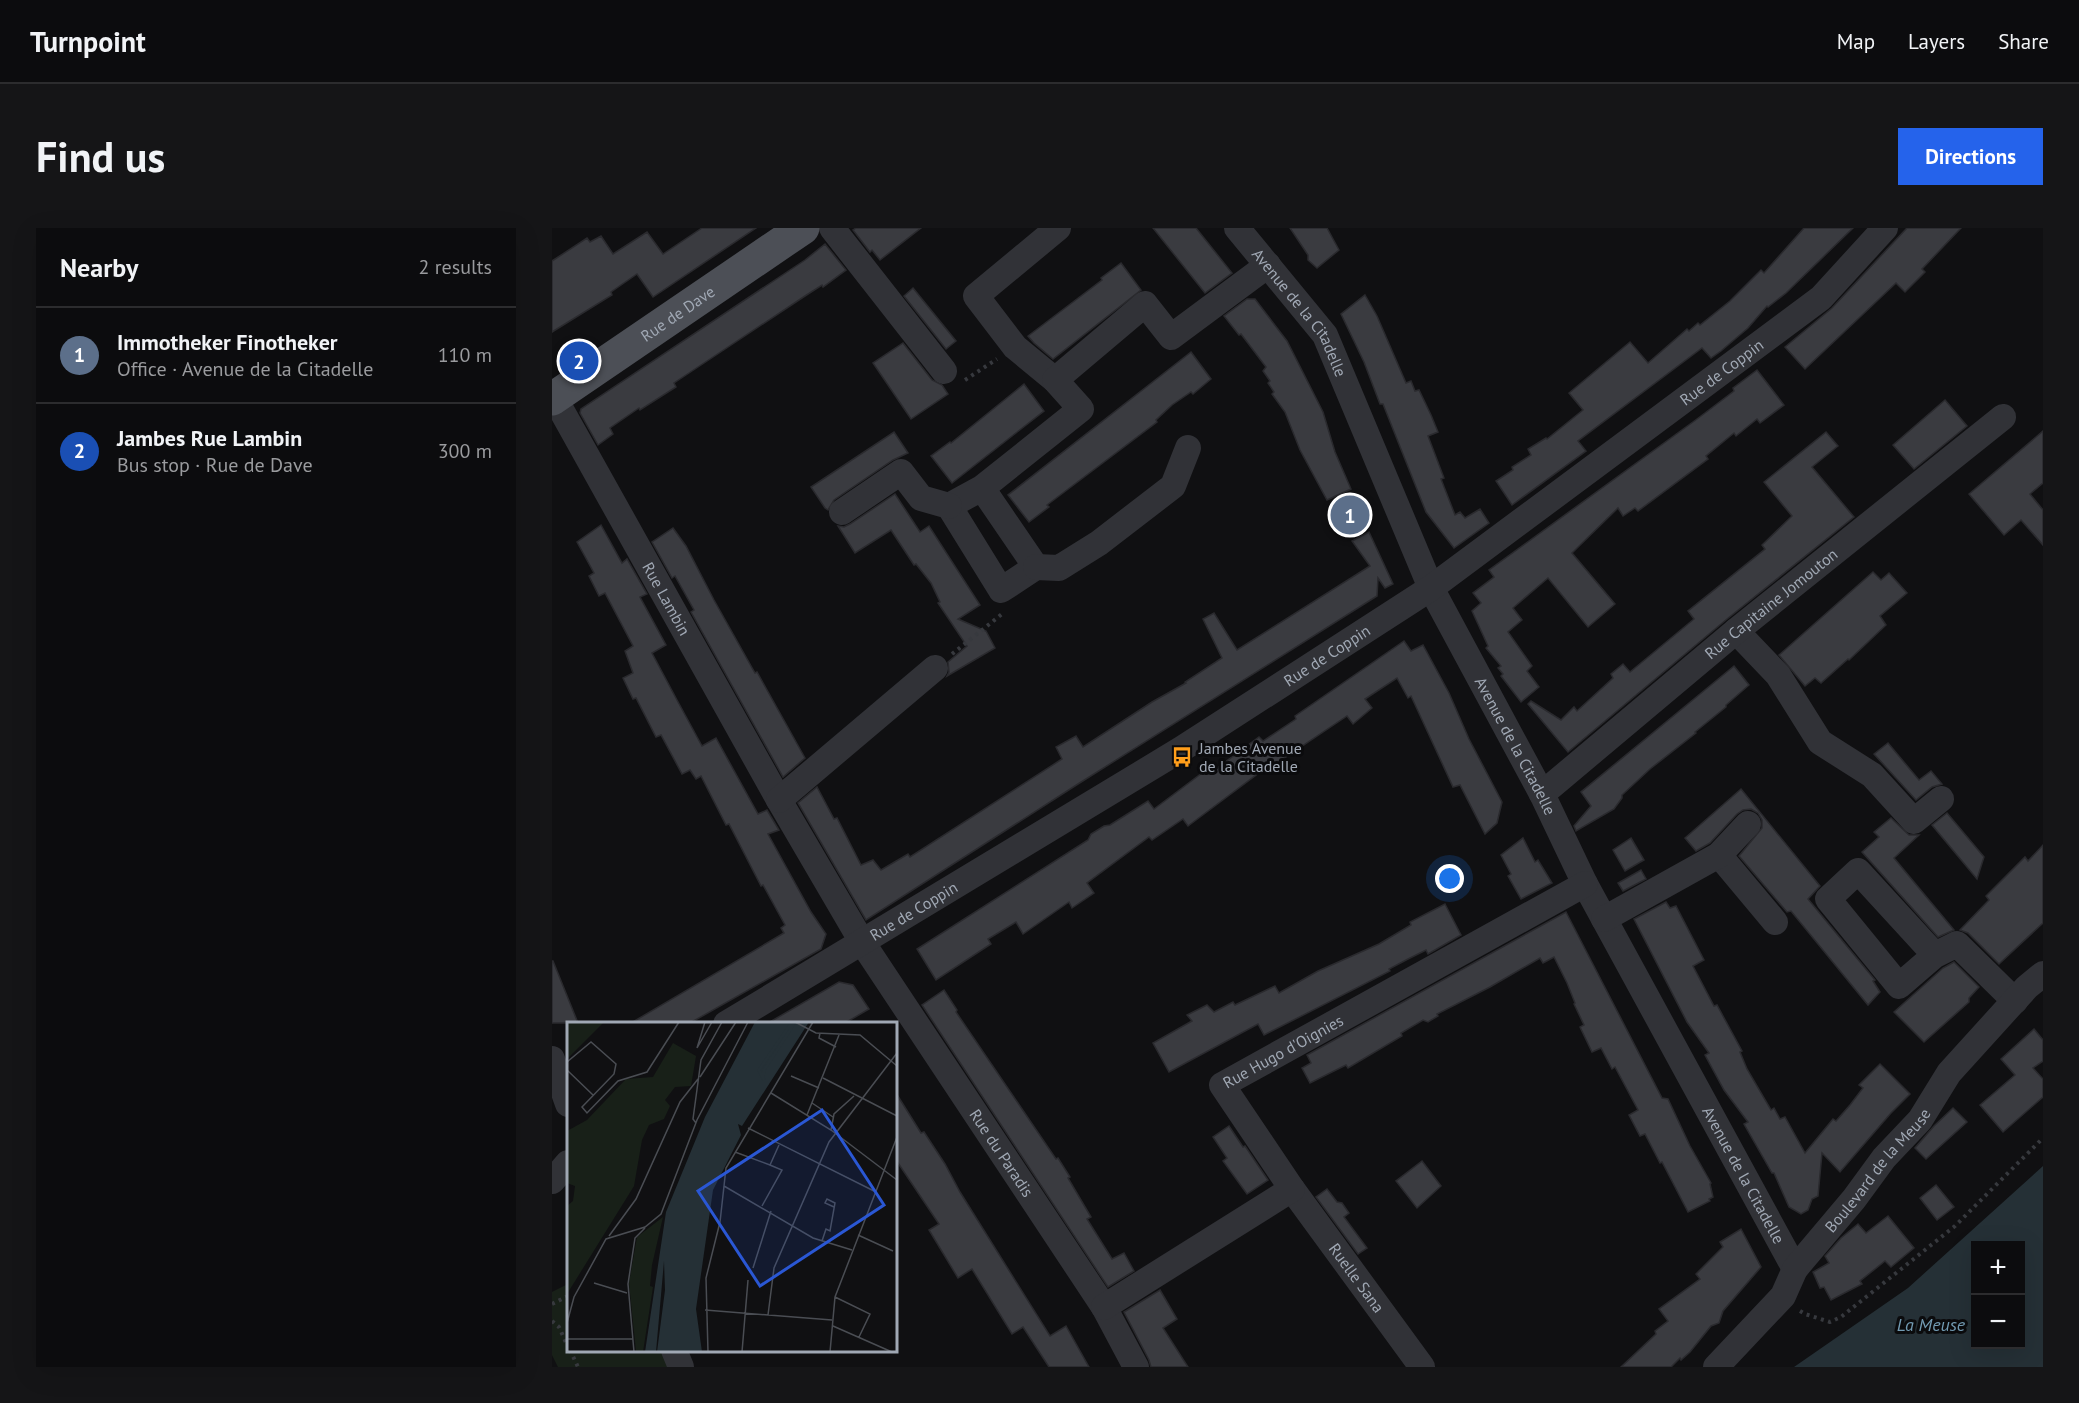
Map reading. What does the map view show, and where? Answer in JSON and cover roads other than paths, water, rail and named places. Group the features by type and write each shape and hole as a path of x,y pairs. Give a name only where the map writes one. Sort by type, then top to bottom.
{"main road":[{"name":"Rue de Dave","path":"553,398 803,228"}],"street":[{"path":"831,228 944,371"},
{"path":"949,506 982,488 1081,409 1056,380 1015,347 976,296 1058,228"},
{"name":"Avenue de la Citadelle","path":"1237,228 1325,335 1431,588 1542,794 1585,884 1796,1269"},
{"name":"Rue de Coppin","path":"728,1022 1179,750 1431,588 1821,298 1885,228"},
{"path":"1056,380 1144,304 1171,337 1268,265"},
{"name":"Rue Lambin","path":"553,398 779,800 862,942"},
{"name":"Rue Capitaine Jomouton","path":"1542,794 1736,631 2003,417"},
{"path":"842,512 901,472 921,498 949,506 1001,590 1036,567 1059,568 1099,543 1173,486 1188,448"},
{"path":"982,488 1036,567"},
{"path":"1736,631 1778,675 1820,742 1872,776 1914,821 1941,799"},
{"path":"779,800 935,668"},
{"path":"1604,919 1719,855 1748,824"},
{"path":"1719,855 1775,922"},
{"name":"Rue Hugo d'Oignies","path":"1292,1189 1222,1085 1585,884"},
{"name":"Rue du Paradis","path":"862,942 1104,1307 1136,1367"},
{"path":"1935,955 1957,944 2015,1001"},
{"name":"Boulevard de la Meuse","path":"1716,1367 1784,1296 1796,1269 1854,1199 1884,1158 1920,1120 1949,1073 2027,987 2043,974"},
{"path":"552,1059 563,1093"},
{"path":"552,1181 567,1164"},
{"path":"1104,1307 1292,1189"},
{"name":"Ruelle Sana","path":"1292,1189 1422,1367"},
{"path":"675,1352 681,1367"}],"water":[{"name":"La Meuse","path":"2043,1166 2043,1367 1794,1367 1908,1288"}],"place":[{"name":"Jambes Rue Lambin","path":"579,361"},
{"name":"Immotheker Finotheker","path":"1350,515"},
{"name":"Jambes Avenue de la Citadelle","path":"1182,757"}]}
